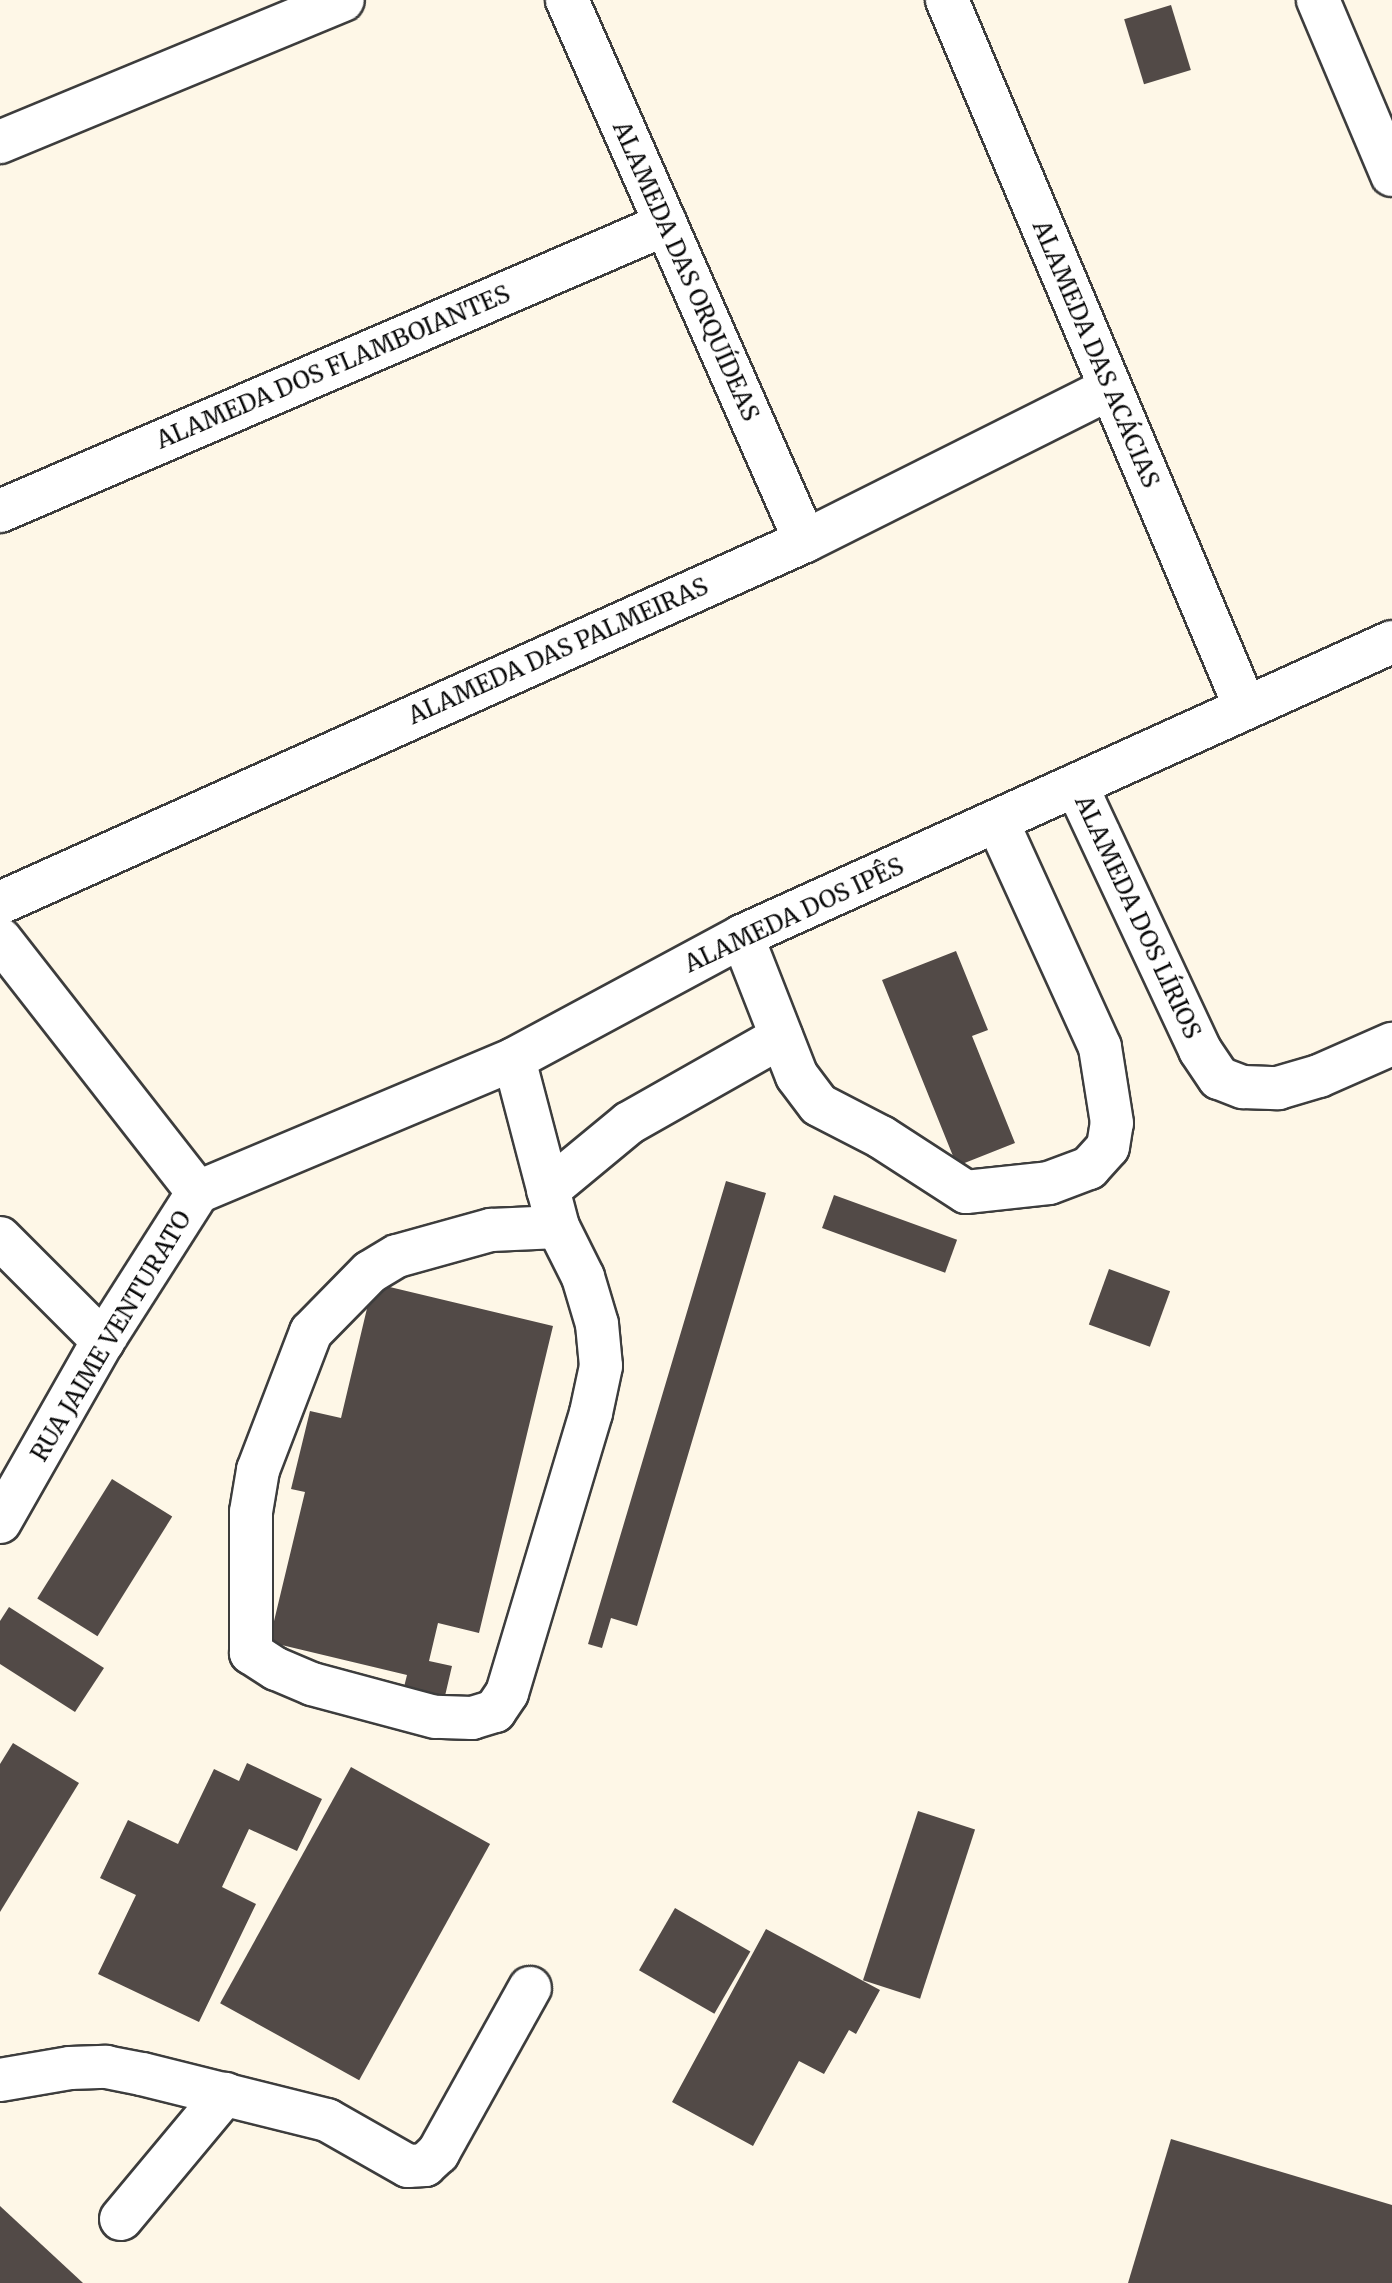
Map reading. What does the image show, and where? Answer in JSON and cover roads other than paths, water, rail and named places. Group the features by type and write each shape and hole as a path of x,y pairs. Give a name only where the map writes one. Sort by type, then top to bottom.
{"street":[{"path":"0,142 343,0"},
{"name":"ALAMEDA DAS ORQUÍDEAS","path":"567,0 805,541"},
{"name":"ALAMEDA DAS ACÁCIAS","path":"947,0 1245,707"},
{"path":"1318,0 1392,175"},
{"name":"ALAMEDA DOS FLAMBOIANTES","path":"0,511 666,224"},
{"name":"ALAMEDA DAS PALMEIRAS","path":"0,903 805,541 1110,388"},
{"name":"ALAMEDA DOS IPÊS","path":"198,1192 514,1059 742,936 1392,642"},
{"name":"ALAMEDA DOS LÍRIOS","path":"1076,785 1200,1050 1219,1078 1243,1087 1278,1088 1319,1076 1392,1044"},
{"path":"742,936 797,1076 819,1105 881,1137 966,1192 1049,1183 1089,1168 1108,1147 1112,1123 1100,1047 997,821"},
{"path":"0,939 198,1192"},
{"path":"514,1059 553,1208 583,1277 597,1324 601,1366 591,1413 507,1693 495,1711 472,1718 435,1717 312,1684 276,1669 251,1653 251,1512 258,1470 311,1332 370,1272 397,1256 491,1230 553,1208 629,1123 781,1037"},
{"name":"RUA JAIME VENTURATO","path":"0,1522 103,1341 198,1192"},
{"path":"0,1238 103,1341"},
{"path":"0,2080 70,2068 106,2067 327,2120 408,2166 425,2165 438,2153 530,1988"},
{"path":"121,2219 225,2094"}]}
